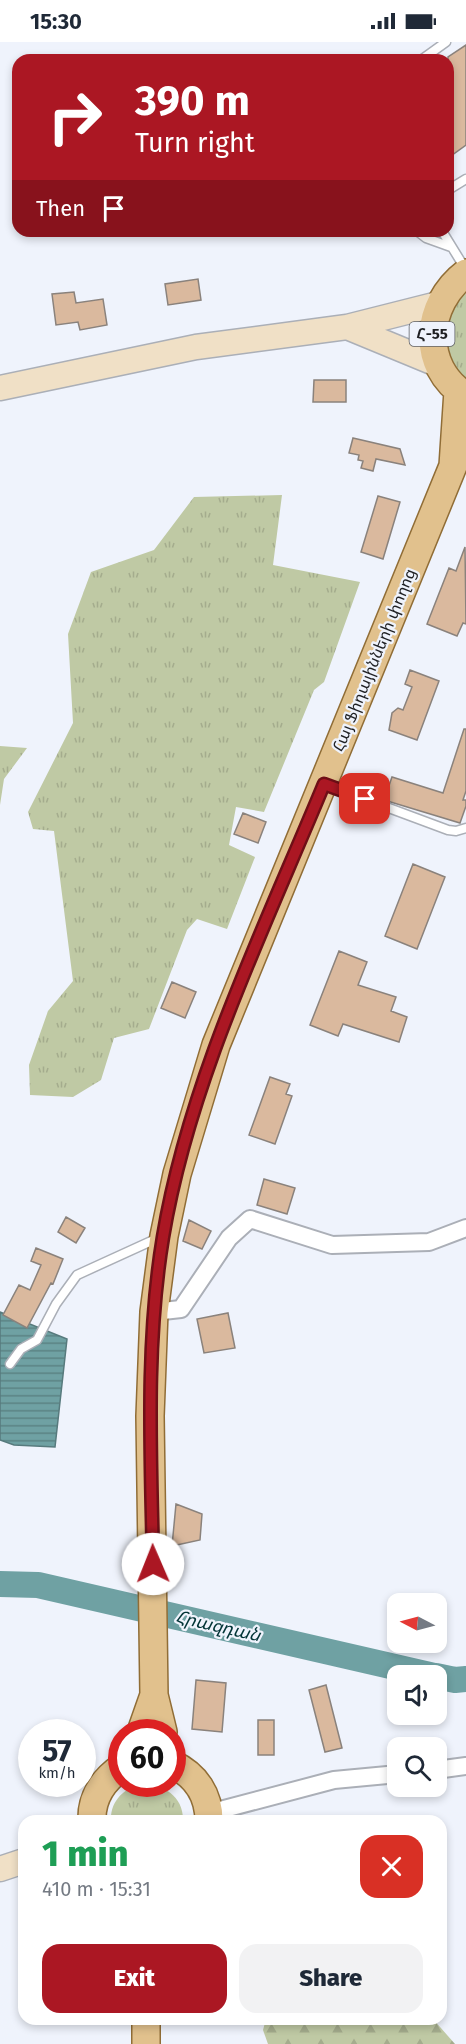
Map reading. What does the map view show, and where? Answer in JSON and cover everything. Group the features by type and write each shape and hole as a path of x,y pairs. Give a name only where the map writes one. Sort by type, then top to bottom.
{"main road":[{"name":"Հ-55","path":"462,393 439,365 432,335 438,304 450,286 466,272"},
{"path":"1,384 195,348 347,327 438,304"},
{"path":"347,327 439,365"},
{"name":"Հայ Ֆիդայինների փողոց","path":"160,1719 154,1695 153,1668 150,1416 154,1312 164,1236 177,1174 216,1045 460,460 462,393"},
{"name":"Հայ Ֆիդայինների փողոց","path":"146,1719 154,1695"},
{"path":"186,1773 193,1777 201,1788 208,1815"},
{"path":"92,1815 100,1789 108,1781"},
{"path":"0,1869 18,1863"},
{"path":"146,2025 146,2044"}],"street":[{"path":"154,1312 181,1309 229,1238 250,1219 332,1245 429,1242 466,1228"},
{"path":"447,1769 466,1766"},
{"path":"216,1815 334,1780 387,1775"}],"lane":[{"path":"429,54 446,42"},
{"path":"425,237 451,248"},
{"path":"445,237 466,272"},
{"path":"324,784 448,830 456,831 466,828"},
{"path":"10,1364 21,1349 37,1340 56,1304 77,1275 164,1236"}],"green space":[{"path":"466,285 466,382 448,356 445,340 452,310"},
{"path":"282,495 273,565 360,582 324,682 314,690 264,812 236,807 229,845 255,857 227,929 197,919 187,930 149,1029 114,1038 101,1080 73,1097 30,1095 29,1065 48,1011 73,981 54,831 33,829 28,812 73,723 68,634 91,572 154,550 194,497"},
{"path":"0,746 27,748 4,779 0,805"},
{"path":"118,1797 174,1797 180,1805 182,1815 111,1815"},
{"path":"264,2025 438,2025 455,2044 268,2044 263,2030"}],"water":[{"path":"0,1312 67,1339 55,1447 14,1445 0,1440"}],"building":[{"path":"466,45 466,145 454,154 454,54"},
{"path":"198,279 201,300 168,305 165,284"},
{"path":"74,292 76,303 103,299 107,325 80,330 78,322 56,325 52,294"},
{"path":"314,380 346,380 346,402 313,402"},
{"path":"353,438 400,449 405,465 376,459 373,471 361,468 363,461 358,460 359,455 349,453"},
{"path":"378,496 400,502 383,559 361,552"},
{"path":"465,547 466,624 463,623 457,636 427,624 449,568 456,571"},
{"path":"410,670 439,681 417,740 389,730 392,713 398,708 403,710 412,687 405,684"},
{"path":"464,729 466,729 466,791 463,800 466,800 466,806 460,823 384,800 392,777 443,793"},
{"path":"243,813 266,822 258,843 234,834"},
{"path":"413,864 445,877 417,949 385,936"},
{"path":"339,951 367,962 358,985 396,997 391,1011 407,1017 399,1042 343,1024 338,1036 310,1025"},
{"path":"172,982 196,992 185,1018 161,1008"},
{"path":"270,1077 290,1084 286,1094 292,1096 275,1144 249,1135"},
{"path":"264,1179 295,1188 287,1214 257,1205"},
{"path":"66,1217 85,1228 76,1243 58,1232"},
{"path":"189,1220 211,1231 202,1249 183,1241"},
{"path":"36,1248 63,1259 53,1284 51,1283 27,1328 3,1315 19,1285 30,1290 41,1265 31,1261"},
{"path":"228,1313 235,1348 204,1353 197,1319"},
{"path":"176,1504 202,1514 200,1540 172,1546"},
{"path":"196,1680 226,1683 222,1732 192,1729"},
{"path":"326,1685 342,1748 325,1752 309,1690"},
{"path":"258,1720 274,1720 274,1755 258,1755"}],"waterway":[{"name":"Հրազդան","path":"0,1584 38,1585 387,1665"},
{"name":"Հրազդան","path":"447,1678 466,1679"}],"route":[{"path":"153,1564 150,1416 154,1312 164,1236 177,1174 216,1045 324,784 365,799"}]}
